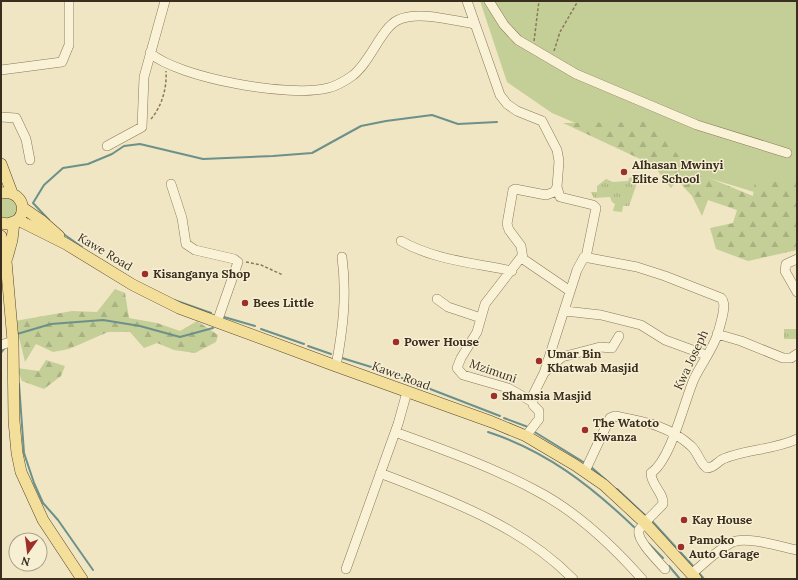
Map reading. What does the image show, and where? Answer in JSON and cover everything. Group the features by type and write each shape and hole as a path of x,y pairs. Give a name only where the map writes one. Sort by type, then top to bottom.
{"main road":[{"name":"Kawe Road","path":"1,164 7,193 21,201 23,208 42,221 66,244"},
{"path":"6,261 16,221 23,208"},
{"name":"Kawe Road","path":"16,221 66,244 152,294 180,308 492,422 526,436 585,471 604,485 645,523 693,576"},
{"path":"1,223 8,224 16,221"},
{"path":"1,236 6,261 13,341 14,421 21,472 43,520 82,579"}],"street":[{"path":"1,70 62,62 69,45 68,1"},
{"path":"107,146 129,136 142,127 144,77 165,1"},
{"path":"467,1 500,95 507,104 517,111 542,122 550,133 557,150 559,161 557,187 560,197 593,205 596,208 586,257 584,257 580,263 544,373 536,386 531,401 539,411 540,416 526,436"},
{"path":"489,1 510,33 551,61 595,84 697,125 787,153"},
{"path":"150,53 166,64 207,77 239,84 302,90 328,88 354,75 365,62 389,26 397,20 421,16 475,24"},
{"path":"1,117 16,118 26,139 30,160"},
{"path":"171,184 182,218 186,244 195,250 234,259 238,262 218,322"},
{"path":"557,187 554,192 546,195 515,189 512,192 507,224 509,230 521,246 522,256 526,261 570,291"},
{"path":"401,241 419,249 444,257 512,271"},
{"name":"Mzimuni","path":"522,256 512,271 487,300 474,338 458,363 459,372 464,375 515,391 531,401"},
{"name":"Kwa Joseph","path":"586,257 637,267 665,276 721,298 724,304 717,334 694,379 663,459 651,473 652,480 663,500 663,504 645,523"},
{"path":"336,366 345,313 342,258"},
{"path":"797,259 786,264 785,271 797,292"},
{"path":"437,299 448,307 481,318"},
{"path":"565,311 605,316 641,325 665,340 706,355"},
{"path":"717,334 741,341 783,358 791,358 797,354"},
{"path":"544,373 562,357 600,347 612,348 619,336"},
{"path":"1,345 13,341"},
{"path":"346,569 395,432 407,392"},
{"path":"585,471 612,416 657,425 674,432 692,447 703,465 707,468 714,466 726,458 782,445 797,439"},
{"path":"395,432 488,466 537,490 578,519 620,555 642,579"},
{"path":"380,473 471,509 500,524 529,542 573,579"},
{"path":"645,523 639,531 641,541 665,569"},
{"path":"693,576 725,547 737,541 772,544 797,550"}],"path":[{"path":"532,49 539,1"},
{"path":"551,61 560,32 578,1"},
{"path":"142,127 152,118 163,98 167,80 166,64"},
{"path":"238,262 248,262 261,265 283,275"}],"green space":[{"path":"480,1 797,1 797,205 692,173 552,113 507,82"},
{"path":"644,122 671,145 687,169 753,196 755,179 788,184 797,180 797,250 748,261 716,249 710,228 733,223 737,210 708,200 702,216 692,196 677,180 671,188 653,165 563,123"},
{"path":"633,177 637,183 629,206 623,206 622,212 613,211 615,204 612,202 610,197 594,198 591,192 597,192 597,186 606,179 613,182 628,181 629,178"},
{"path":"1,198 12,198 18,206 16,215 11,219 1,217"},
{"path":"115,289 125,293 129,318 157,323 180,331 197,321 218,335 216,342 195,353 174,350 157,343 144,348 130,332 108,332 69,349 53,352 36,344 25,362 15,321 72,311 97,312"},
{"path":"784,329 797,329 797,339 784,339"},
{"path":"46,360 65,366 61,376 44,389 22,381 17,368 39,371"}],"waterway":[{"path":"49,220 33,203 44,185 63,168 88,164 112,154 124,146 140,144 203,159 273,156 312,153 361,126 386,121 432,115 458,124 497,122"},
{"path":"62,233 82,247"},
{"path":"174,300 211,313"},
{"path":"224,317 255,326"},
{"path":"17,334 51,324 103,320 140,326 180,337 213,328"},
{"path":"261,329 304,344"},
{"path":"308,346 331,354"},
{"path":"1,353 4,349"},
{"path":"342,358 381,370 500,416"},
{"path":"19,384 24,453 34,483 43,503 58,520 93,570"},
{"path":"504,418 528,427"},
{"path":"533,431 585,463"},
{"path":"488,432 509,440 548,459 584,483 634,527"},
{"path":"591,467 606,480"},
{"path":"617,489 647,517"},
{"path":"651,520 693,566"},
{"path":"648,543 663,558"},
{"path":"669,566 680,579"},
{"path":"699,573 704,579"}],"place":[{"name":"Alhasan Mwinyi Elite School","path":"624,172"},
{"name":"Kisanganya Shop","path":"145,274"},
{"name":"Bees Little","path":"245,303"},
{"name":"Power House","path":"396,342"},
{"name":"Umar Bin Khatwab Masjid","path":"539,361"},
{"name":"Shamsia Masjid","path":"494,396"},
{"name":"The Watoto Kwanza","path":"585,430"},
{"name":"Kay House","path":"684,520"},
{"name":"Pamoko Auto Garage","path":"681,547"}]}
